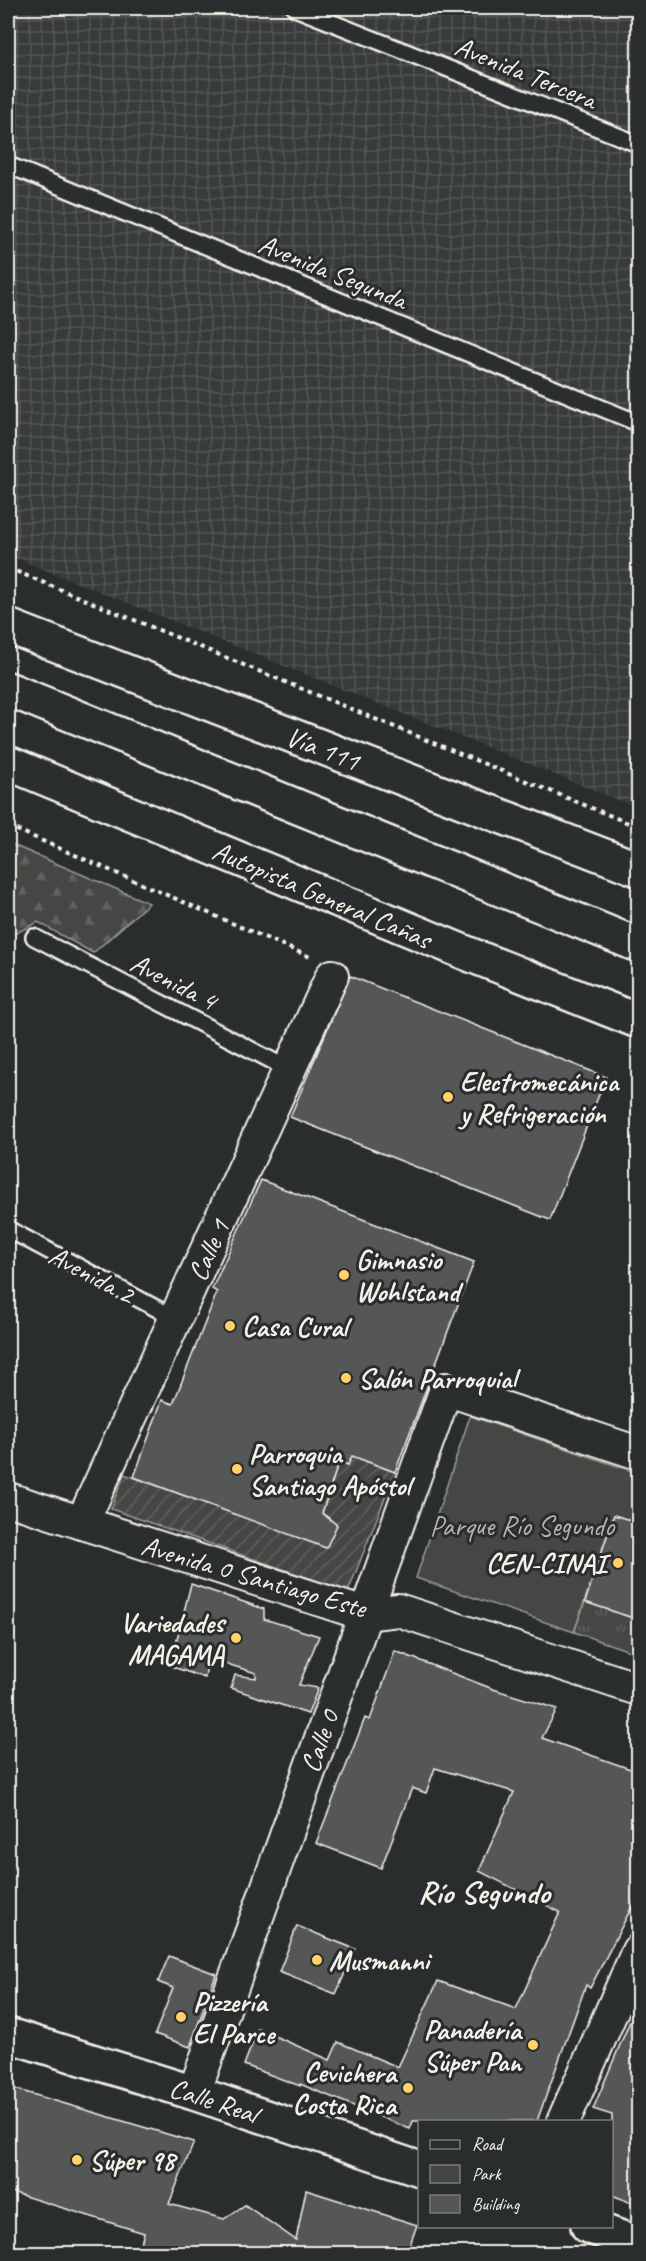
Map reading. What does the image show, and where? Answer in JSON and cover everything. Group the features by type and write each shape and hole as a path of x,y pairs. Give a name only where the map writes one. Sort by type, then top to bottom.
{"main road":[{"name":"Vía 111","path":"8,626 639,869"},
{"path":"8,689 639,945"},
{"name":"Autopista General Cañas","path":"8,763 460,951 639,1021"},
{"name":"Calle Real","path":"8,2035 194,2093 418,2168"},
{"path":"593,2228 636,2247"}],"street":[{"name":"Calle 1","path":"82,1523 332,976"},
{"name":"Calle 0","path":"194,2093 446,1389 639,1453"},
{"name":"Avenida 0 Santiago Este","path":"8,1499 364,1614 398,1610 639,1689"},
{"path":"564,2120 639,1951"}],"lane":[{"name":"Avenida Tercera","path":"295,8 639,144"},
{"name":"Avenida Segunda","path":"8,165 639,423"},
{"name":"Avenida 4","path":"34,937 290,1070"},
{"name":"Avenida 2","path":"8,1229 176,1319"}],"path":[{"path":"8,568 639,826"},
{"path":"8,826 324,963 331,968 332,976"}],"shaded area":[{"path":"8,8 638,8 638,808 8,555"}],"green space":[{"path":"8,843 149,903 93,953 38,922 8,937"},
{"name":"Parque Río Segundo","path":"470,1416 638,1473 638,1523 614,1515 574,1632 416,1578"},
{"path":"352,1456 395,1472 348,1592 111,1509 124,1474 326,1547 337,1525 322,1513 339,1461 348,1465"},
{"path":"585,1602 638,1620 638,1654 574,1632"}],"building":[{"name":"Electromecánica y Refrigeración","path":"350,976 606,1077 550,1220 290,1117"},
{"path":"261,1180 474,1262 395,1472 352,1456 348,1465 339,1461 322,1513 337,1525 326,1548 134,1477 162,1400 173,1404 217,1292 212,1289"},
{"name":"CEN-CINAI","path":"614,1515 639,1523 639,1620 585,1602"},
{"path":"191,1584 264,1609 264,1619 319,1636 299,1685 318,1688 308,1714 231,1688 235,1675 256,1678 256,1673 208,1658 205,1678 170,1666"},
{"path":"395,1651 493,1689 557,1709 542,1738 639,1772 639,1893 590,1988 586,1985 537,2120 418,2120 413,2121 410,2129 300,2084 300,2086 244,2065 258,2029 330,2060 338,2042 398,2067 438,1981 516,2009 560,1912 479,1871 514,1792 435,1768 426,1793 412,1788 381,1868 316,1843 365,1718 370,1720"},
{"name":"Musmanni","path":"297,1926 355,1949 336,1994 279,1972"},
{"path":"169,1956 216,1974 190,2047 155,2034 173,1988 158,1982"},
{"path":"639,2002 639,2206 613,2195 612,2115 593,2109"},
{"path":"8,2087 194,2142 169,2204 224,2219 245,2205 296,2240 306,2190 417,2225 407,2253 138,2253 144,2233 8,2191"}],"railway":[{"path":"8,2241 16,2254"}],"place":[{"name":"Electromecánica y Refrigeración","path":"448,1097"},
{"name":"Gimnasio Wohlstand","path":"344,1275"},
{"name":"Casa Cural","path":"230,1326"},
{"name":"Salón Parroquial","path":"346,1378"},
{"name":"Parroquia Santiago Apóstol","path":"237,1469"},
{"name":"CEN-CINAI","path":"618,1563"},
{"name":"Variedades MAGAMA","path":"236,1638"},
{"name":"Musmanni","path":"317,1960"},
{"name":"Pizzería El Parce","path":"181,2017"},
{"name":"Panadería Súper Pan","path":"533,2045"},
{"name":"Cevichera Costa Rica","path":"408,2088"},
{"name":"Súper 98","path":"77,2160"}],"district":[{"name":"Río Segundo","path":"484,1892"}]}
